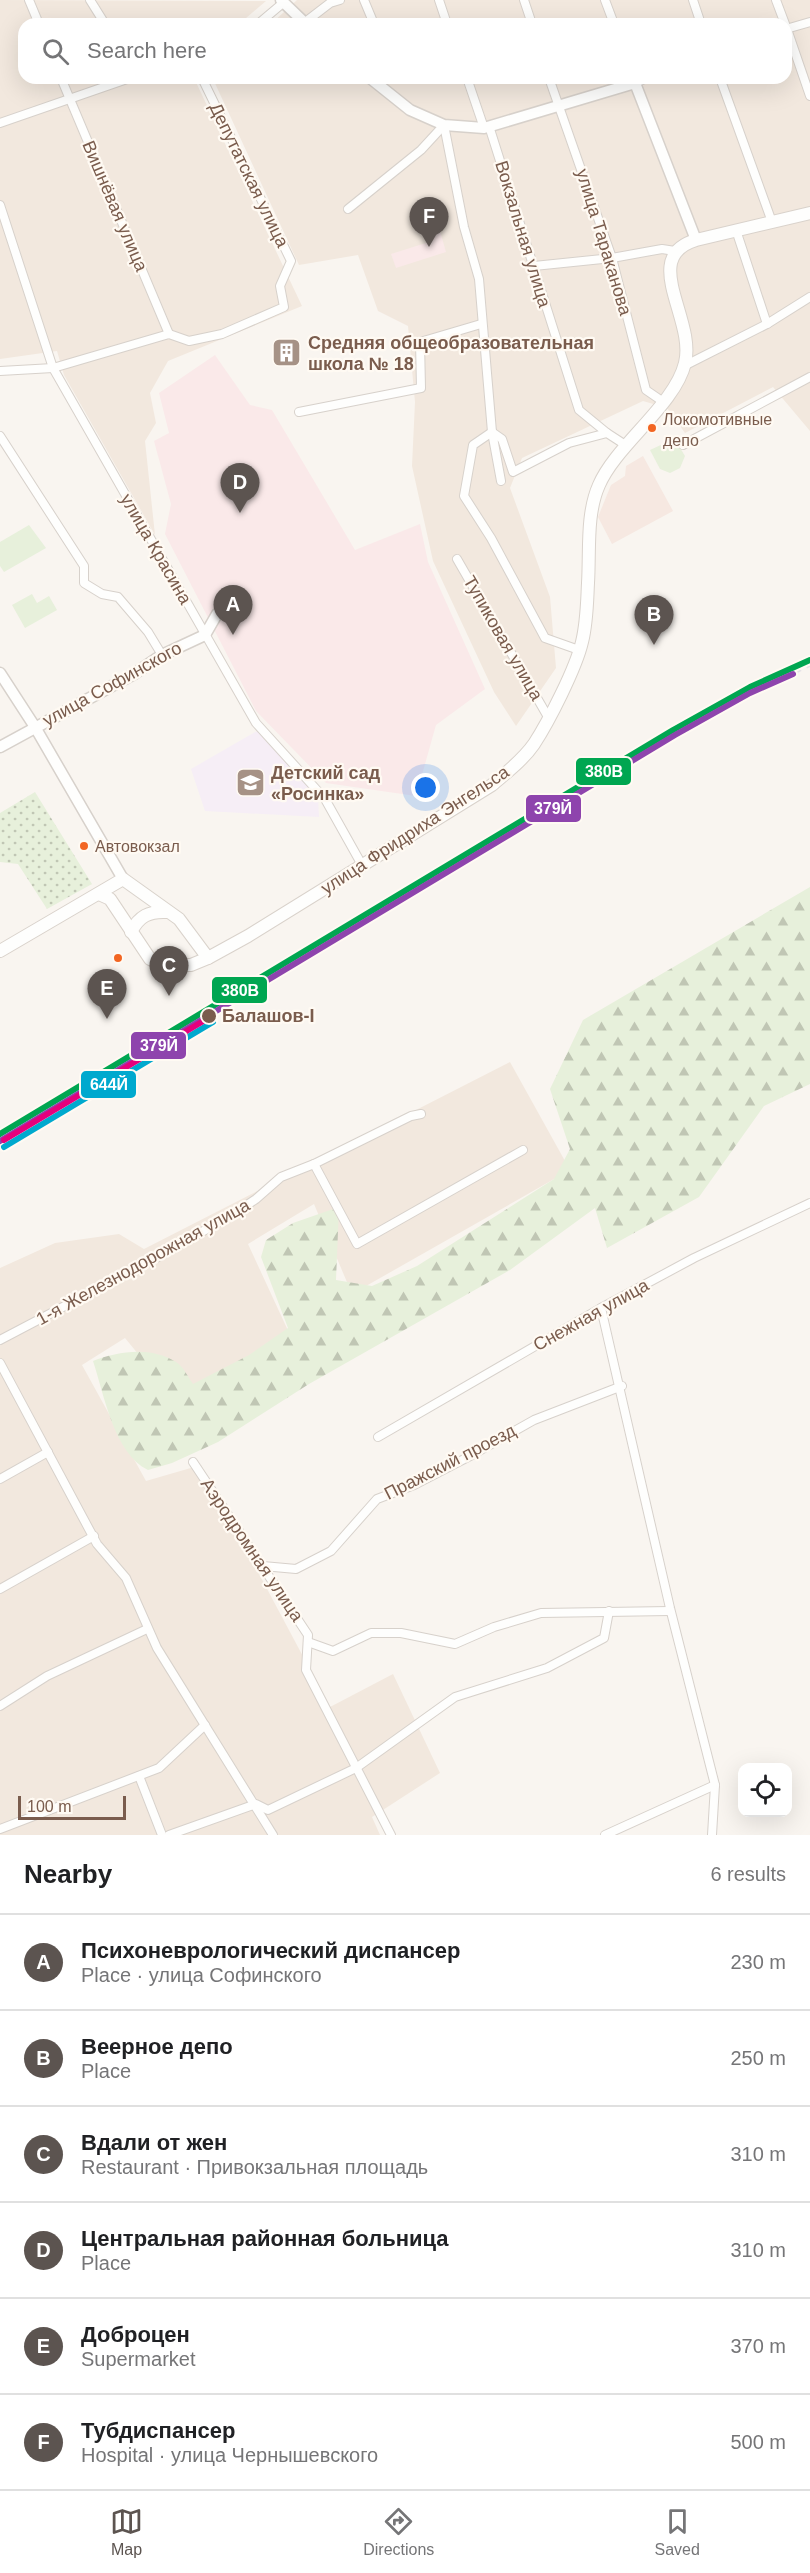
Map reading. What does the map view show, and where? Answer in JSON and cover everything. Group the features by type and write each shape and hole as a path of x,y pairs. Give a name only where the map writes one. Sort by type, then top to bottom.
{"main road":[{"path":"684,366 688,348 686,333 669,278 669,262 675,250 696,240 810,213"},
{"name":"улица Фридриха Энгельса","path":"99,894 110,899 150,959 160,964 191,965 208,958 362,865 492,785 515,766 534,743 579,650 586,618 592,503 600,482 675,385 684,366"},
{"path":"0,951 123,879 179,919 208,958"},
{"path":"131,932 137,919 153,911 168,912"}],"street":[{"path":"29,0 36,18"},
{"path":"90,0 101,18"},
{"path":"311,18 330,3 340,0"},
{"path":"364,0 372,18"},
{"path":"439,0 445,18"},
{"path":"524,0 530,18"},
{"path":"605,0 612,18"},
{"path":"693,0 699,18"},
{"path":"776,0 783,18"},
{"path":"264,18 282,1 300,18"},
{"path":"792,26 810,22"},
{"path":"792,44 810,96"},
{"name":"Вишнёвая улица","path":"63,84 169,334"},
{"path":"0,123 114,84"},
{"name":"Депутатская улица","path":"169,334 189,341 222,334 284,307 280,286 291,261 205,84"},
{"path":"378,84 410,110 444,125 487,127 624,84"},
{"name":"Вокзальная улица","path":"469,84 487,127 579,410 627,446"},
{"name":"улица Тараканова","path":"551,84 612,258 646,390 662,401"},
{"path":"635,84 696,240"},
{"path":"722,84 772,222"},
{"path":"348,209 421,150 444,125"},
{"path":"444,125 464,227 479,279 481,324 492,432 501,481"},
{"name":"улица Красина","path":"0,205 53,368 256,723 326,799 362,865"},
{"path":"736,230 767,324"},
{"path":"534,266 612,258 662,249 675,250"},
{"path":"684,366 767,324 810,297"},
{"path":"299,412 421,388 420,342 481,324"},
{"path":"0,371 53,368 169,334"},
{"path":"683,444 810,377"},
{"path":"492,432 502,439 513,472 569,444 607,433"},
{"path":"492,432 473,445 464,496 491,538 545,638 579,650"},
{"path":"0,436 84,566 84,583 102,594 118,597 148,632 162,655"},
{"name":"Тупиковая улица","path":"457,559 548,717"},
{"path":"205,635 218,614"},
{"name":"улица Софинского","path":"0,747 134,674 162,655 205,635"},
{"path":"0,673 35,727 123,879"},
{"name":"1-я Железнодорожная улица","path":"0,1340 158,1257 235,1213 256,1199 281,1177 314,1164 411,1116 422,1114"},
{"path":"314,1164 357,1244 523,1150"},
{"name":"Снежная улица","path":"378,1437 601,1308 694,1258 810,1203"},
{"path":"601,1308 670,1611 715,1785 711,1834"},
{"path":"0,1363 108,1560 126,1578 147,1629 273,1835"},
{"name":"Пражский проезд","path":"263,1566 296,1569 331,1551 377,1499 414,1485 534,1420 620,1387"},
{"path":"0,1479 48,1452"},
{"name":"Аэродромная улица","path":"193,1461 309,1635 306,1670 391,1835"},
{"path":"0,1589 94,1536"},
{"path":"169,1835 256,1804 268,1810 356,1768 455,1697 548,1668 604,1638 609,1611"},
{"path":"308,1642 333,1651 372,1633 401,1633 455,1644 494,1628 542,1613 670,1611"},
{"path":"0,1706 47,1676 147,1629"},
{"path":"0,1829 159,1768 205,1725"},
{"path":"139,1776 162,1835"},
{"path":"605,1835 715,1785"}],"shaded area":[{"path":"0,0 266,1 246,18 18,18 18,84 197,84 302,306 168,361 150,393 156,423 145,441 155,535 64,375 57,351 0,359"},
{"path":"297,0 810,0 810,431 773,387 685,433 667,408 643,401 522,458 510,488 550,597 556,668 516,726 494,692 433,561 412,466 415,402 408,326 378,311 358,255 299,265 215,84 792,84 792,18 278,18"},
{"path":"438,224 446,252 396,268 391,254 429,242 425,228"},
{"path":"215,355 250,405 272,410 355,550 420,524 428,562 485,689 436,725 416,796 326,783 256,711 165,534 171,504 154,441 169,433 159,393"},
{"path":"643,456 673,511 612,544 598,517 611,485 625,476 626,466"},
{"name":"Детский сад «Росинка»","path":"257,731 318,798 319,817 205,811 191,769"},
{"path":"510,1062 570,1170 352,1294 314,1204 248,1244 291,1337 175,1399 125,1338 82,1365 146,1481 201,1465 330,1707 393,1674 440,1773 372,1817 380,1835 0,1835 0,1268 55,1243 119,1234 144,1249"}],"green space":[{"path":"665,443 677,443 685,456 680,468 670,473 660,469 650,450"},
{"path":"29,525 46,548 4,572 0,566 0,542"},
{"path":"32,594 37,603 49,596 57,610 25,628 12,605"},
{"path":"35,792 92,884 47,909 18,864 0,862 0,813"},
{"path":"810,887 810,1084 764,1106 699,1197 607,1248 595,1208 510,1270 309,1384 218,1442 172,1463 148,1470 136,1462 127,1451 112,1422 93,1361 124,1353 156,1354 179,1364 193,1384 249,1355 288,1328 261,1257 266,1240 293,1223 339,1207 336,1280 372,1286 417,1266 554,1179 570,1149 550,1089 583,1020"}],"railway":[{"path":"793,674 810,666"}],"transit line":[{"name":"380В","path":"0,1134 673,730 750,687 810,660"},
{"name":"379Й","path":"0,1141 675,735 750,693 793,674"},
{"path":"4,1140 210,1017"},
{"name":"644Й","path":"4,1147 213,1022"}],"place":[{"name":"Тубдиспансер","path":"429,247"},
{"name":"Средняя общеобразовательная школа № 18","path":"287,353"},
{"name":"Локомотивные депо","path":"652,428"},
{"name":"Центральная районная больница","path":"240,513"},
{"name":"Психоневрологический диспансер","path":"233,635"},
{"name":"Веерное депо","path":"654,645"},
{"name":"Детский сад «Росинка»","path":"250,783"},
{"name":"Автовокзал","path":"84,846"},
{"name":"Вдали от жен","path":"169,996"},
{"name":"Балашов-I","path":"209,1016"},
{"name":"Доброцен","path":"107,1019"}]}
